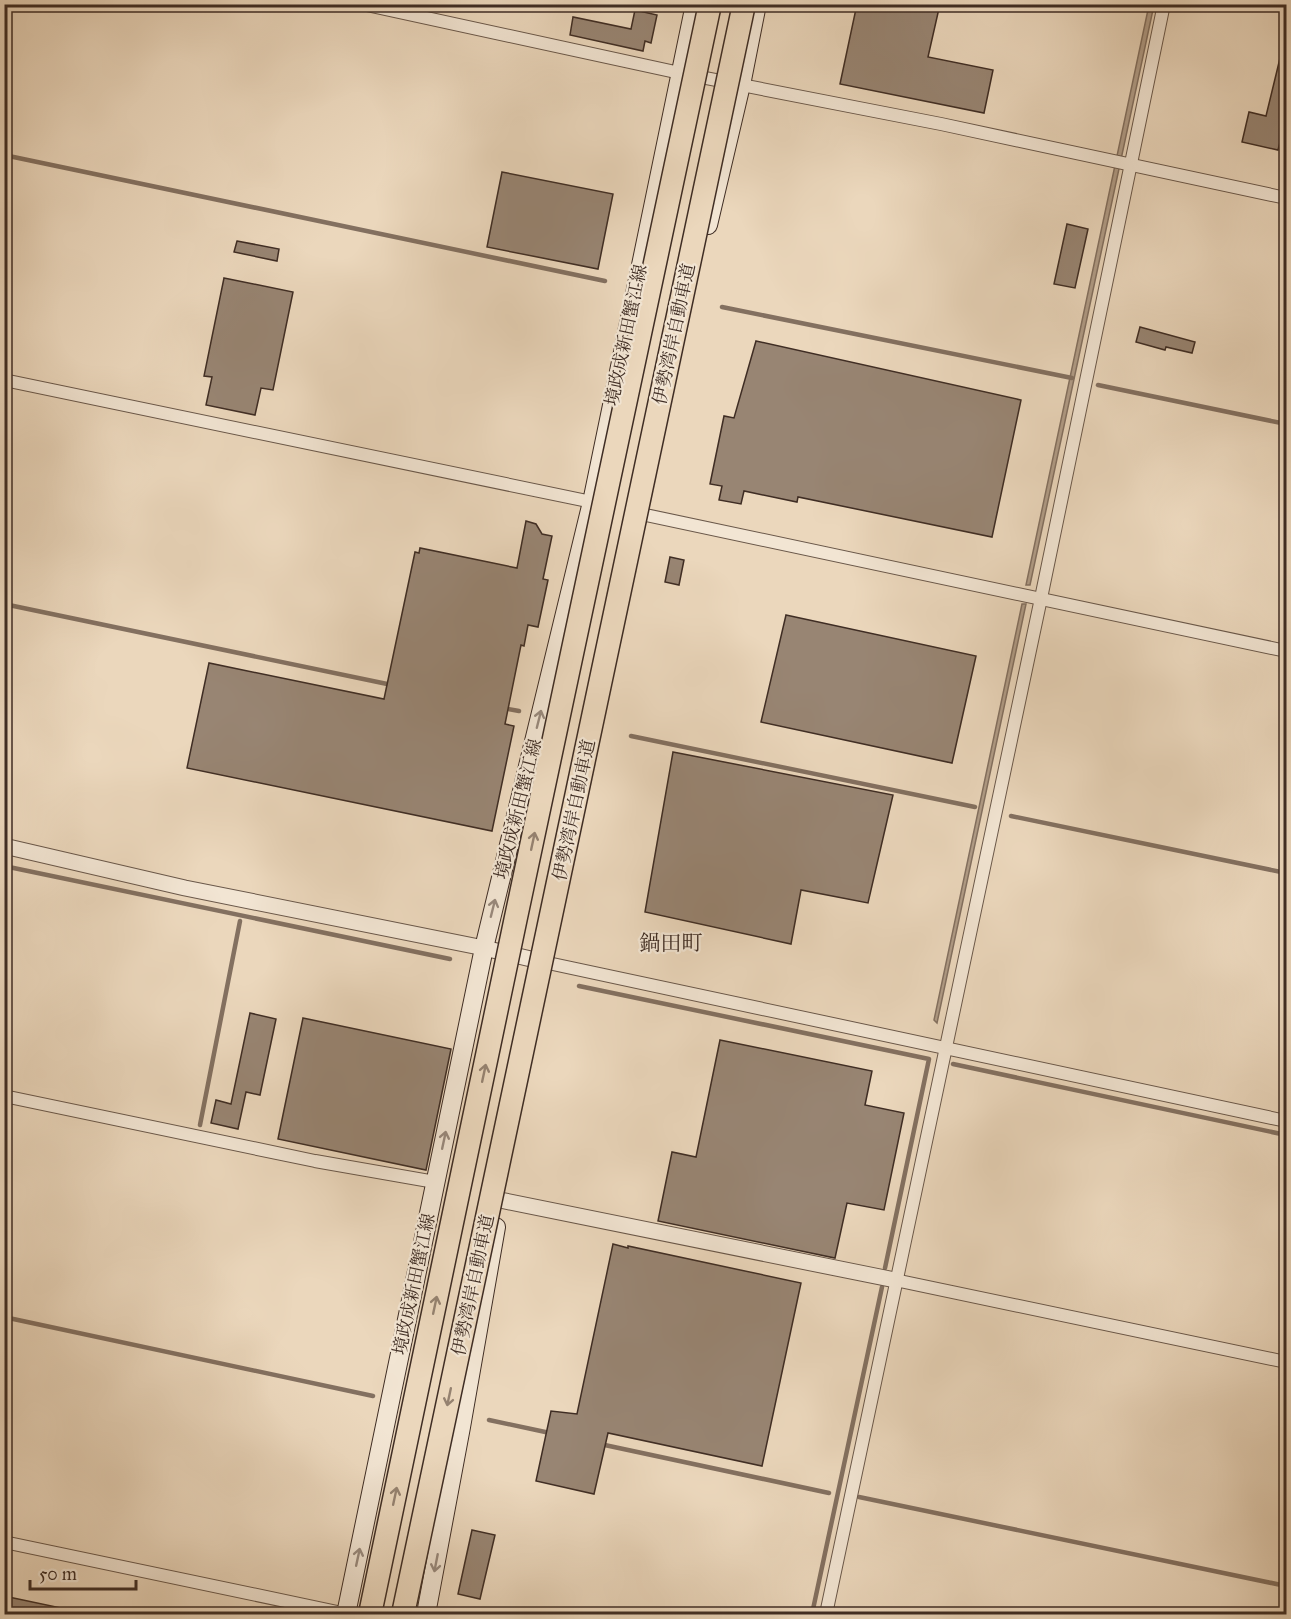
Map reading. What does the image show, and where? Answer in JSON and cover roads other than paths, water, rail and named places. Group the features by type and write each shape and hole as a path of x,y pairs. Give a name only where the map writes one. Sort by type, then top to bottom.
{"highway":[{"name":"伊勢湾岸自動車道","path":"370,1614 710,4"},
{"name":"伊勢湾岸自動車道","path":"404,1614 744,4"}],"main road":[{"name":"境政成新田蟹江線","path":"346,1614 484,948 592,502 695,4"},
{"path":"426,1614 500,1200 548,963 641,514 741,85 757,4"}],"street":[{"path":"362,4 680,73 941,124 1287,198"},
{"path":"826,1614 1040,599 1126,164 1164,4"},
{"path":"4,380 592,502"},
{"path":"641,514 1287,651"},
{"path":"4,846 185,888 484,948 1287,1121"},
{"path":"4,1096 315,1161 435,1182"},
{"path":"500,1200 1287,1362"},
{"path":"4,1542 346,1614"}],"waterway":[{"path":"4,155 605,281"},
{"path":"722,307 1072,378"},
{"path":"1098,385 1286,424"},
{"path":"4,604 392,685"},
{"path":"503,708 519,711"},
{"path":"631,736 975,807"},
{"path":"1011,816 1286,873"},
{"path":"4,866 450,959"},
{"path":"200,1125 240,921"},
{"path":"579,986 929,1059 885,1268"},
{"path":"953,1064 1286,1135"},
{"path":"812,1614 882,1287"},
{"path":"4,1317 373,1396"},
{"path":"489,1420 550,1433"},
{"path":"600,1444 829,1493"},
{"path":"859,1497 1286,1586"}],"district":[{"name":"鍋田町","path":"671,943"}]}
